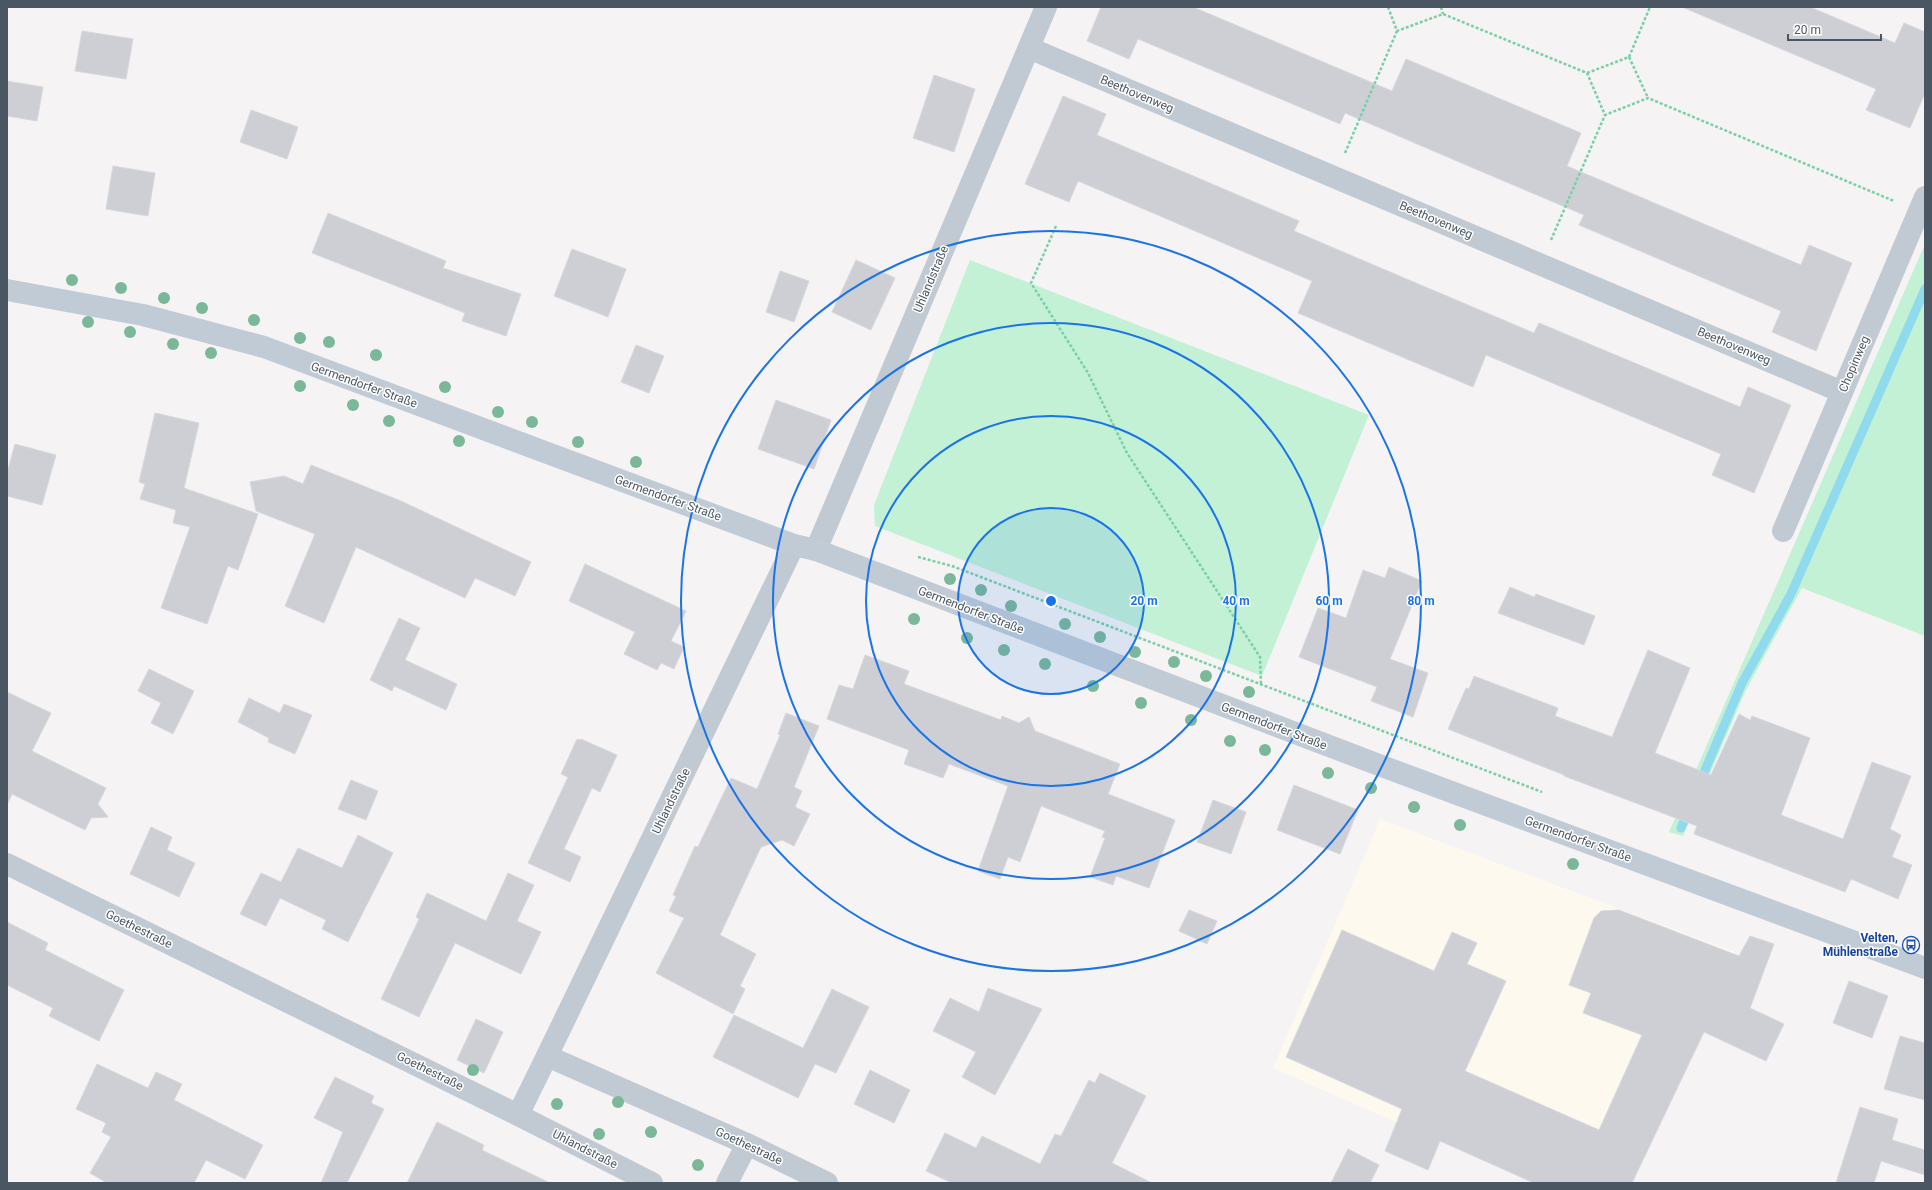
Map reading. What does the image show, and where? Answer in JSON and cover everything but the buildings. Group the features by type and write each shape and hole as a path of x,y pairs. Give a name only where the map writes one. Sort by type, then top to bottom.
{"main road":[{"name":"Germendorfer Straße","path":"7,290 143,315 264,347 794,545 816,550 1379,766 1925,968"}],"street":[{"name":"Uhlandstraße","path":"816,550 1046,7"},
{"name":"Beethovenweg","path":"1029,48 1842,392"},
{"name":"Chopinweg","path":"1783,531 1922,204"},
{"name":"Uhlandstraße","path":"547,1056 794,545"},
{"name":"Goethestraße","path":"7,864 518,1114"},
{"path":"518,1114 547,1056"},
{"name":"Goethestraße","path":"547,1056 747,1144 827,1183"},
{"name":"Uhlandstraße","path":"518,1114 652,1183"},
{"path":"727,1183 747,1144"}],"path":[{"path":"1335,177 1397,31 1388,7"},
{"path":"1441,7 1443,14"},
{"path":"1397,31 1443,14 1587,73 1629,57 1650,7"},
{"path":"1629,57 1648,98"},
{"path":"1541,264 1604,115 1587,73"},
{"path":"1604,115 1648,98 1922,204"},
{"path":"1056,226 1031,283 1088,373 1127,453 1260,657 1261,685"},
{"path":"915,557 952,566 1542,792"}],"shaded area":[{"path":"1380,819 1735,952 1690,1062 1534,1183 1273,1068"}],"green space":[{"path":"1925,244 1925,636 1802,588 1746,690 1683,836 1669,832"},
{"path":"970,260 1369,415 1262,676 875,526 874,505"}],"waterway":[{"path":"1700,782 1742,683 1791,594 1925,289"},
{"path":"1681,828 1688,811"}],"place":[{"name":"Velten, Mühlenstraße","path":"1911,945"}]}
